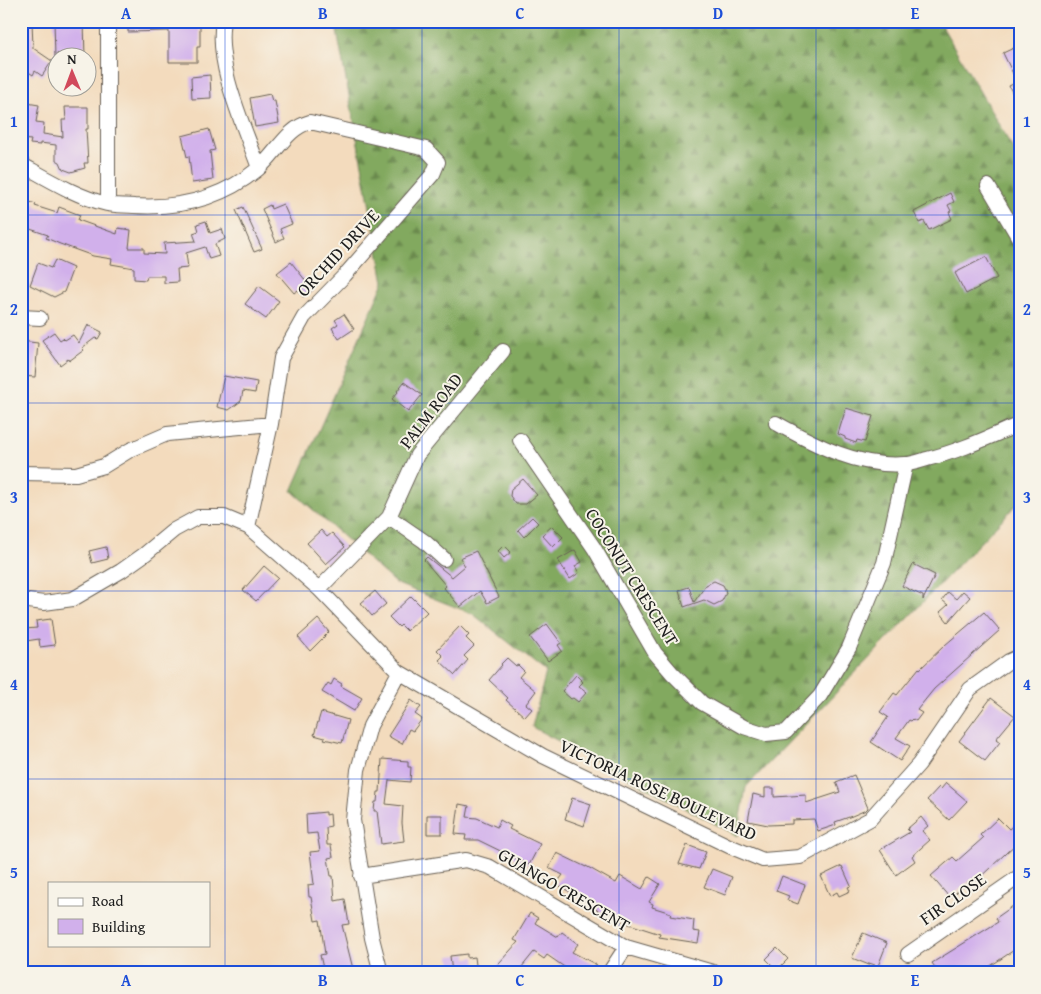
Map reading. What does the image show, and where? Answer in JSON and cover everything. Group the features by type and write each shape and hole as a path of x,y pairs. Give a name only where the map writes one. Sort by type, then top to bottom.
{"street":[{"path":"108,21 108,204"},
{"path":"21,164 56,184 108,204 156,207 189,203 215,196 236,185 259,168 226,74 222,49 223,21"},
{"name":"ORCHID DRIVE","path":"248,527 270,424 281,358 304,317 345,275 433,174 438,162 426,149 310,122 294,128 259,168"},
{"path":"988,186 1020,240"},
{"path":"21,317 40,318"},
{"name":"PALM ROAD","path":"319,589 389,517 417,456 503,351"},
{"path":"776,423 816,445 874,464 906,464 955,452 1020,424"},
{"path":"21,473 76,474 104,466 130,450 167,434 270,424"},
{"name":"COCONUT CRESCENT","path":"520,440 594,548 654,653 702,703 744,727 766,734 786,732 820,696 849,648 884,563 906,464"},
{"path":"21,600 44,603 73,599 121,571 174,530 198,517 224,517 248,527"},
{"path":"389,517 424,541 444,559"},
{"name":"VICTORIA ROSE BOULEVARD","path":"248,527 319,589 399,672 544,756 729,846 763,860 800,857 870,819 919,764 970,689 1009,661 1020,656"},
{"path":"381,973 372,938 353,820 358,770 370,726 399,672"},
{"name":"GUANGO CRESCENT","path":"361,876 466,860 490,867 626,947 716,973"},
{"name":"FIR CLOSE","path":"908,954 1020,876"},
{"path":"609,973 626,947"}],"green space":[{"path":"335,21 939,21 1020,161 1020,505 1015,506 746,787 738,836 532,727 546,672 473,614 395,583 292,491 384,282"}],"building":[{"path":"21,21 32,21 33,48 48,58 48,67 42,76 35,71 33,75 21,67"},
{"path":"54,21 84,21 85,48 55,48"},
{"path":"128,21 200,21 200,47 197,47 197,62 169,62 169,31 128,32"},
{"path":"1020,45 1020,108 1009,86 1017,82 1003,53"},
{"path":"210,75 211,98 192,99 191,77"},
{"path":"270,94 272,101 275,101 279,123 255,127 250,98"},
{"path":"27,103 39,105 36,122 44,123 43,134 63,137 62,120 66,120 65,107 88,107 88,129 86,129 88,163 84,163 85,168 71,172 63,169 60,162 56,160 56,145 30,144 31,140 21,139"},
{"path":"209,129 215,150 210,151 213,180 192,183 189,156 187,157 182,136"},
{"path":"950,193 954,202 948,205 952,219 929,230 924,221 919,223 914,212"},
{"path":"21,199 57,213 59,207 80,215 78,220 117,234 118,228 131,230 129,248 144,248 144,253 165,254 164,243 196,241 193,233 199,231 197,224 206,221 210,233 222,229 225,239 215,244 219,256 209,259 205,247 186,253 188,268 177,269 178,282 164,283 164,276 147,276 146,280 134,279 134,268 111,264 112,259 93,256 46,238 48,235 21,226"},
{"path":"283,204 292,224 280,229 284,238 276,242 262,209 270,205 271,209"},
{"path":"243,207 262,249 254,252 236,210"},
{"path":"986,257 997,278 966,294 955,273"},
{"path":"55,260 73,268 64,292 54,297 30,285 38,263 51,268"},
{"path":"291,262 313,290 303,297 298,290 294,293 277,273"},
{"path":"259,286 279,301 266,319 245,304"},
{"path":"344,314 354,329 339,339 332,328 338,324 335,320"},
{"path":"88,325 102,332 98,339 95,338 82,348 84,350 60,365 42,340 54,332 60,340 63,338 65,340 73,335 79,343"},
{"path":"21,341 38,343 35,377 21,376"},
{"path":"224,376 257,382 255,393 243,391 241,401 229,410 217,407"},
{"path":"404,382 422,395 408,412 392,399"},
{"path":"846,408 873,416 865,442 857,440 856,443 838,434"},
{"path":"523,479 537,495 526,504 516,504 510,496 511,489"},
{"path":"532,517 538,523 524,537 518,530"},
{"path":"552,526 563,537 553,547 542,535"},
{"path":"321,530 327,537 332,533 345,547 326,564 307,543"},
{"path":"504,545 511,552 504,558 498,551"},
{"path":"106,547 108,559 92,563 89,551"},
{"path":"575,550 582,562 575,566 579,573 570,579 558,560"},
{"path":"476,551 499,597 487,603 480,591 460,607 444,588 446,586 424,560 427,557 452,577 465,566 460,558"},
{"path":"913,564 935,575 923,600 923,596 902,586"},
{"path":"264,566 278,578 256,601 243,590"},
{"path":"714,581 723,585 725,589 726,593 722,601 714,605 704,600 684,607 679,590 689,587 694,602 706,585"},
{"path":"375,591 386,604 372,616 361,603"},
{"path":"963,591 970,597 948,622 940,612 948,605 942,600 948,592 956,599"},
{"path":"411,596 427,612 407,631 401,625 399,627 389,617"},
{"path":"984,612 1000,630 934,689 917,710 922,713 916,721 913,719 909,720 896,738 910,746 900,761 871,742 888,717 880,712 894,693 897,695 919,668"},
{"path":"51,619 55,645 40,647 39,639 26,641 25,629 37,628 36,621"},
{"path":"318,619 329,632 310,651 298,637"},
{"path":"547,624 561,643 558,645 562,651 548,661 530,637"},
{"path":"460,626 469,635 466,638 474,646 464,656 468,660 455,675 439,660 443,656 437,650"},
{"path":"507,658 524,671 519,677 536,691 526,704 532,709 525,717 506,700 508,698 489,680"},
{"path":"576,675 583,682 579,686 587,692 578,702 562,691"},
{"path":"334,679 342,684 341,686 362,698 354,711 322,692 328,683 331,685"},
{"path":"991,698 1015,716 996,739 1000,742 985,761 959,741"},
{"path":"411,700 421,707 415,714 422,719 413,731 409,729 402,744 388,736"},
{"path":"321,712 348,720 342,743 314,735"},
{"path":"382,759 408,761 408,767 411,767 410,782 389,780 386,804 403,806 404,841 381,844 377,811 374,811 378,792 380,792"},
{"path":"854,775 868,808 835,822 836,825 818,831 814,819 792,820 792,824 768,825 748,821 753,794 765,797 765,788 774,788 774,797 806,795 806,803 840,792 836,782"},
{"path":"946,783 967,801 949,820 927,800 939,787 941,789"},
{"path":"572,798 591,804 584,826 565,819"},
{"path":"459,804 469,806 467,817 477,818 497,827 500,820 511,826 509,829 540,844 529,865 478,840 465,840 466,835 455,834"},
{"path":"326,812 326,815 330,814 331,826 326,827 327,845 331,845 333,857 328,858 331,876 333,876 335,901 345,899 349,924 342,925 354,973 324,973 320,955 325,954 320,920 315,921 311,897 309,897 308,885 314,884 310,852 320,851 317,833 307,834 306,814"},
{"path":"427,815 442,815 442,834 427,834"},
{"path":"921,817 928,826 922,831 930,840 912,856 915,861 896,875 880,850 910,832 907,829"},
{"path":"998,818 1009,829 1020,820 1020,840 976,881 973,878 950,898 931,876 953,857 957,861 983,838 980,835"},
{"path":"687,845 706,852 699,869 679,864"},
{"path":"557,853 586,866 616,883 620,876 642,889 649,877 660,884 649,902 653,904 652,907 671,913 670,916 694,920 693,931 700,932 698,943 659,937 660,934 626,923 609,913 604,912 603,914 594,908 595,906 556,884 563,875 549,868"},
{"path":"842,866 851,886 848,887 850,891 839,896 837,892 830,896 821,876"},
{"path":"712,869 732,877 725,895 704,887"},
{"path":"782,876 805,885 798,904 787,900 789,896 776,891"},
{"path":"1020,901 1020,946 980,973 939,973 932,963 998,922 996,918"},
{"path":"530,913 538,918 535,923 558,937 562,932 578,944 572,952 597,965 593,973 573,973 547,955 544,959 534,952 517,973 490,973 518,942 514,940"},
{"path":"863,933 887,943 878,966 869,963 869,965 852,958"},
{"path":"777,948 788,959 777,970 766,959"},
{"path":"467,954 467,958 475,957 477,973 452,973 450,956"}]}
